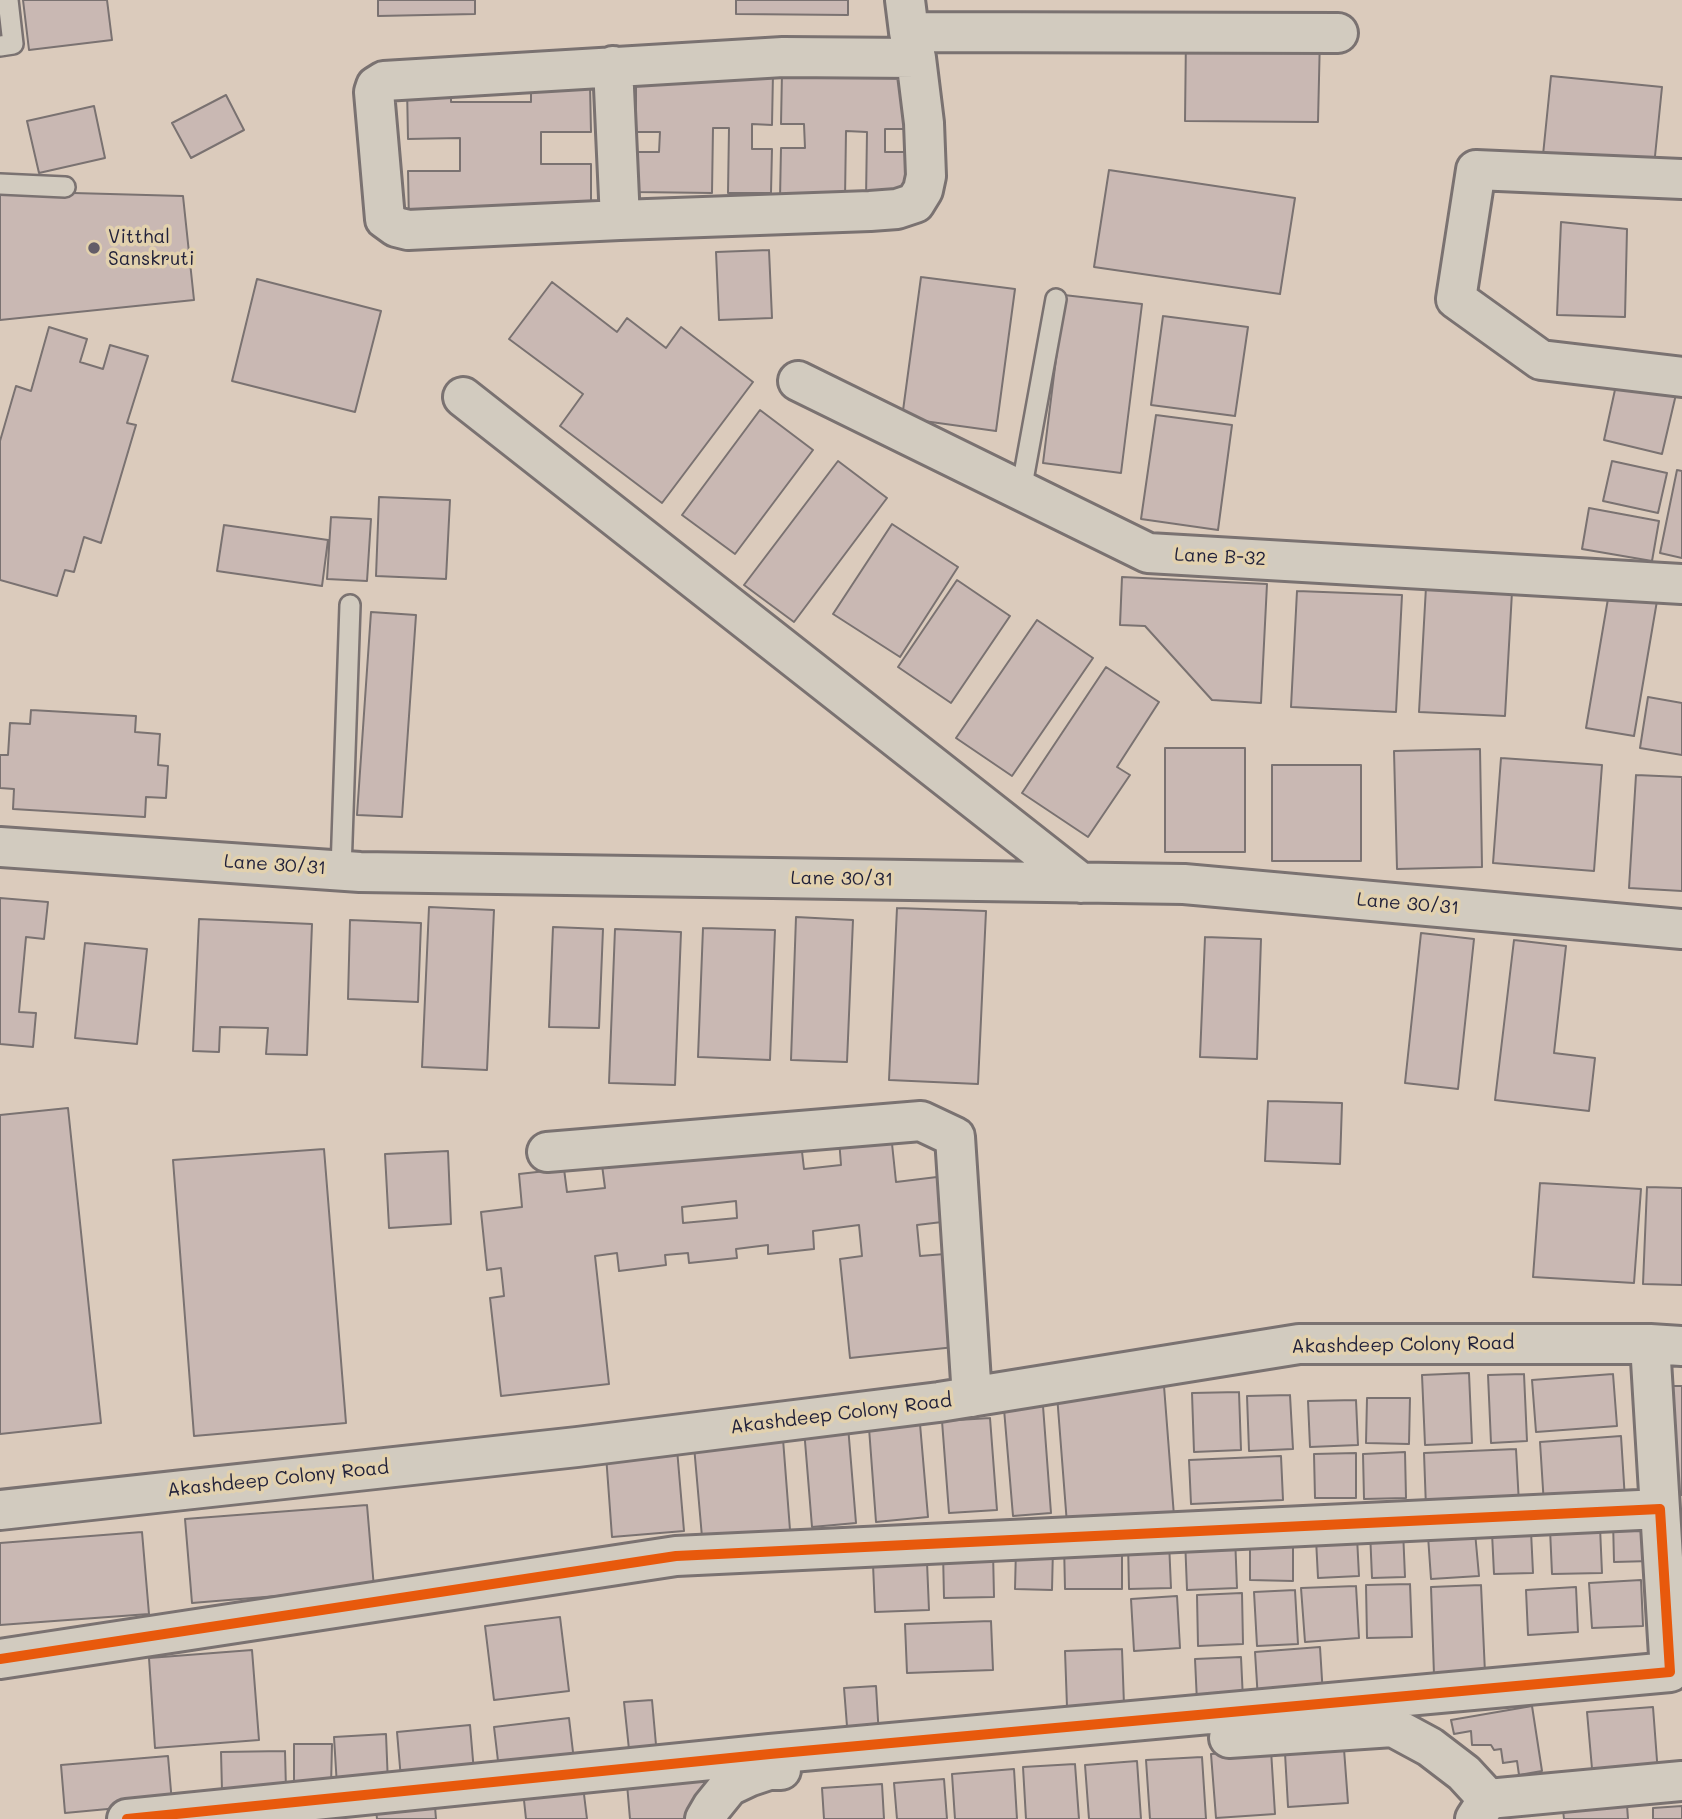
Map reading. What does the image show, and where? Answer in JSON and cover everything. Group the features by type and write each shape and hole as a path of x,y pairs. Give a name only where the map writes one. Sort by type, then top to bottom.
{"street":[{"path":"910,30 924,123 926,176 923,190 915,203 897,209 870,211 408,230 396,227 385,219 374,92 376,86 384,80 783,57 910,30 1338,33"},
{"path":"613,66 621,220"},
{"path":"1682,179 1476,170 1456,299 1541,360 1682,377"},
{"name":"Lane B-32","path":"798,381 1148,553 1682,584"},
{"path":"463,397 1081,883"},
{"name":"Lane 30/31","path":"0,847 374,872 1184,884 1682,929"},
{"path":"547,1152 921,1121 955,1137 971,1396"},
{"name":"Akashdeep Colony Road","path":"0,1510 577,1447 925,1404 1299,1344 1666,1345"},
{"path":"127,1819 770,1754 1670,1672 1660,1509 1666,1345"},
{"path":"0,1659 676,1556 1660,1509"},
{"path":"705,1819 729,1786 769,1770 1393,1727 1430,1747 1464,1773 1481,1809 1682,1781"}],"lane":[{"path":"0,46 13,44 8,0"},
{"path":"0,184 65,187"},
{"path":"1021,491 1056,299"},
{"path":"341,870 349,604"}],"building":[{"path":"23,0 107,0 112,40 29,50"},
{"path":"378,0 475,0 475,14 378,16"},
{"path":"736,0 848,0 848,15 736,14"},
{"path":"1186,35 1320,36 1318,122 1185,121"},
{"path":"636,72 773,73 772,125 752,124 752,149 772,149 771,193 728,193 729,128 713,128 712,193 635,192 635,152 659,152 660,132 636,132"},
{"path":"782,72 908,74 908,129 885,129 885,152 908,152 907,200 866,199 867,132 846,131 845,199 780,199 781,148 805,148 804,124 781,124"},
{"path":"1551,76 1662,87 1654,166 1543,155"},
{"path":"590,85 591,132 541,132 541,164 591,164 591,207 409,223 408,171 460,171 460,138 408,139 407,87 451,86 451,102 531,102 531,86"},
{"path":"226,95 244,130 191,158 172,123"},
{"path":"94,106 105,158 39,173 27,121"},
{"path":"1109,170 1295,198 1280,294 1094,267"},
{"name":"Vitthal Sanskruti","path":"0,191 183,196 194,300 0,320"},
{"path":"1561,222 1627,229 1625,317 1557,315"},
{"path":"769,250 772,318 719,320 716,252"},
{"path":"921,277 1015,289 996,431 902,418"},
{"path":"257,279 381,311 355,412 232,381"},
{"path":"552,282 617,332 627,318 666,348 681,327 753,382 662,503 560,426 583,394 509,339"},
{"path":"1064,295 1142,304 1121,473 1043,463"},
{"path":"1163,316 1248,327 1235,416 1151,405"},
{"path":"49,327 87,339 80,362 103,369 110,345 148,356 127,423 136,425 101,543 84,537 74,572 65,570 57,596 0,580 0,441 16,386 31,391"},
{"path":"1618,376 1677,390 1662,454 1604,440"},
{"path":"760,410 813,450 735,554 682,515"},
{"path":"1156,415 1232,425 1218,530 1141,519"},
{"path":"838,461 887,498 794,622 744,585"},
{"path":"1612,461 1667,473 1658,513 1603,501"},
{"path":"1677,470 1682,471 1682,558 1660,553"},
{"path":"379,497 450,500 446,579 376,576"},
{"path":"1589,508 1659,521 1652,561 1582,549"},
{"path":"331,517 371,519 367,581 327,579"},
{"path":"892,524 958,567 900,657 833,614"},
{"path":"224,525 328,540 322,586 217,571"},
{"path":"1122,577 1267,584 1261,703 1212,700 1145,626 1120,625"},
{"path":"957,580 1010,616 951,703 898,667"},
{"path":"1426,587 1512,592 1505,716 1419,712"},
{"path":"1610,587 1658,595 1634,736 1586,728"},
{"path":"1297,591 1402,595 1396,712 1291,707"},
{"path":"371,612 416,615 402,817 357,815"},
{"path":"1037,620 1093,658 1012,776 956,738"},
{"path":"1106,667 1159,702 1117,767 1130,775 1088,837 1022,793"},
{"path":"1648,697 1682,703 1682,755 1640,748"},
{"path":"31,710 136,716 135,732 160,734 158,765 168,766 166,798 146,797 145,817 13,809 14,789 0,788 0,755 8,755 10,723 30,724"},
{"path":"1165,748 1245,748 1245,852 1165,852"},
{"path":"1480,749 1482,867 1397,869 1394,751"},
{"path":"1501,758 1602,765 1594,871 1493,863"},
{"path":"1272,765 1361,765 1361,861 1272,861"},
{"path":"1636,775 1682,777 1682,891 1629,888"},
{"path":"0,898 48,902 44,939 26,937 19,1012 36,1013 33,1047 0,1044"},
{"path":"429,907 494,910 487,1070 422,1067"},
{"path":"897,908 986,911 978,1084 889,1080"},
{"path":"796,917 853,920 847,1062 791,1060"},
{"path":"199,919 312,924 307,1055 266,1054 268,1028 220,1027 219,1052 193,1051"},
{"path":"350,920 421,923 418,1002 348,999"},
{"path":"553,927 603,929 599,1028 549,1027"},
{"path":"703,928 775,930 770,1060 698,1057"},
{"path":"615,929 681,932 675,1085 609,1083"},
{"path":"1421,933 1474,939 1458,1089 1405,1083"},
{"path":"1205,937 1261,939 1257,1059 1200,1057"},
{"path":"1514,940 1566,946 1554,1053 1595,1058 1589,1111 1495,1100"},
{"path":"85,943 147,949 137,1044 75,1038"},
{"path":"1268,1101 1342,1103 1340,1164 1265,1161"},
{"path":"68,1108 101,1423 0,1434 0,1115"},
{"path":"891,1134 896,1182 937,1177 942,1222 917,1225 920,1256 945,1254 955,1347 850,1358 840,1259 862,1256 859,1225 813,1231 814,1249 768,1254 768,1245 736,1249 737,1258 689,1263 688,1253 665,1255 666,1265 619,1271 617,1253 595,1256 609,1384 501,1396 490,1298 504,1296 501,1268 487,1270 481,1212 522,1207 519,1174 564,1169 567,1192 605,1188 602,1165 801,1143 804,1169 841,1165 839,1139","holes":["736,1201 737,1218 683,1223 682,1207"]},
{"path":"324,1149 346,1423 194,1436 173,1160"},
{"path":"448,1151 451,1224 389,1228 385,1154"},
{"path":"1540,1183 1641,1189 1634,1283 1533,1277"},
{"path":"1647,1187 1682,1188 1682,1285 1643,1284"},
{"path":"1469,1373 1472,1443 1425,1445 1422,1375"},
{"path":"1524,1374 1527,1441 1491,1443 1488,1375"},
{"path":"1613,1374 1617,1426 1536,1432 1532,1380"},
{"path":"1164,1386 1174,1516 1067,1524 1057,1395"},
{"path":"1662,1386 1682,1386 1682,1495 1662,1495"},
{"path":"1239,1392 1241,1450 1194,1452 1192,1393"},
{"path":"1290,1395 1293,1449 1249,1451 1247,1396"},
{"path":"1367,1398 1410,1398 1409,1444 1366,1443"},
{"path":"1356,1400 1358,1445 1310,1447 1308,1401"},
{"path":"1043,1406 1051,1513 1013,1516 1004,1409"},
{"path":"990,1418 997,1510 949,1513 942,1421"},
{"path":"920,1424 928,1517 876,1522 869,1428"},
{"path":"848,1426 856,1523 812,1527 804,1429"},
{"path":"1621,1436 1625,1500 1544,1505 1540,1442"},
{"path":"783,1439 790,1530 702,1537 694,1446"},
{"path":"677,1449 684,1531 612,1537 606,1455"},
{"path":"1516,1449 1519,1504 1426,1508 1424,1453"},
{"path":"1405,1452 1406,1498 1364,1499 1363,1454"},
{"path":"1356,1453 1356,1498 1315,1498 1314,1454"},
{"path":"1281,1456 1283,1500 1191,1504 1189,1460"},
{"path":"367,1505 374,1588 192,1603 185,1519"},
{"path":"1651,1519 1651,1561 1614,1562 1613,1520"},
{"path":"1600,1527 1602,1573 1552,1574 1550,1529"},
{"path":"1403,1530 1405,1577 1372,1578 1370,1531"},
{"path":"1531,1531 1533,1573 1494,1574 1492,1533"},
{"path":"142,1532 149,1614 0,1625 0,1543"},
{"path":"1250,1532 1293,1532 1293,1581 1250,1580"},
{"path":"1475,1532 1479,1576 1431,1579 1428,1536"},
{"path":"1235,1536 1237,1588 1187,1590 1185,1538"},
{"path":"1357,1537 1359,1576 1318,1578 1316,1539"},
{"path":"1169,1542 1171,1588 1129,1589 1128,1543"},
{"path":"1122,1543 1122,1589 1065,1589 1064,1544"},
{"path":"1016,1548 1053,1548 1052,1590 1015,1589"},
{"path":"993,1551 994,1597 944,1598 943,1552"},
{"path":"927,1562 929,1610 875,1612 873,1564"},
{"path":"1641,1580 1643,1626 1592,1628 1589,1583"},
{"path":"1410,1584 1412,1637 1367,1638 1366,1585"},
{"path":"1481,1585 1485,1673 1434,1675 1431,1587"},
{"path":"1356,1586 1359,1638 1305,1642 1301,1588"},
{"path":"1576,1587 1578,1632 1528,1635 1526,1590"},
{"path":"1295,1590 1298,1644 1257,1646 1254,1592"},
{"path":"1242,1593 1243,1644 1198,1646 1197,1595"},
{"path":"1177,1596 1180,1648 1134,1651 1131,1599"},
{"path":"560,1617 569,1691 494,1700 485,1626"},
{"path":"991,1621 993,1670 907,1673 905,1624"},
{"path":"1320,1647 1323,1696 1258,1700 1255,1652"},
{"path":"1122,1649 1124,1705 1067,1707 1065,1651"},
{"path":"252,1650 259,1740 155,1748 149,1658"},
{"path":"1241,1657 1243,1700 1197,1702 1195,1659"},
{"path":"876,1686 879,1737 848,1739 844,1688"},
{"path":"652,1700 657,1756 630,1759 624,1702"},
{"path":"1532,1706 1542,1771 1519,1775 1517,1761 1503,1763 1501,1749 1494,1750 1491,1745 1472,1745 1471,1731 1454,1734 1451,1720"},
{"path":"1653,1707 1658,1774 1593,1780 1587,1712"},
{"path":"569,1718 575,1769 500,1778 494,1727"},
{"path":"470,1725 474,1772 401,1779 397,1732"},
{"path":"386,1734 388,1784 337,1786 334,1737"},
{"path":"294,1744 332,1744 331,1787 294,1786"},
{"path":"1344,1749 1348,1803 1288,1807 1285,1753"},
{"path":"1271,1750 1275,1814 1216,1818 1211,1754"},
{"path":"285,1751 286,1790 222,1791 221,1752"},
{"path":"168,1756 172,1803 65,1813 61,1765"},
{"path":"1202,1757 1206,1819 1150,1819 1146,1760"},
{"path":"1137,1761 1141,1819 1089,1819 1085,1765"},
{"path":"1075,1764 1079,1819 1026,1819 1023,1767"},
{"path":"1014,1769 1017,1819 955,1819 952,1774"},
{"path":"708,1778 710,1791 691,1819 630,1819 627,1784"},
{"path":"944,1779 947,1819 897,1819 894,1783"},
{"path":"882,1784 884,1819 824,1819 822,1788"},
{"path":"583,1786 587,1819 526,1819 523,1791"},
{"path":"434,1794 436,1819 377,1819 375,1798"},
{"path":"1627,1805 1628,1819 1564,1819 1563,1810"},
{"path":"1682,1806 1682,1819 1653,1819 1653,1808"}],"cycle path":[{"path":"0,1659 676,1556 1660,1509 1670,1672 770,1754 127,1819"}],"place":[{"name":"Vitthal Sanskruti","path":"94,248"}]}
